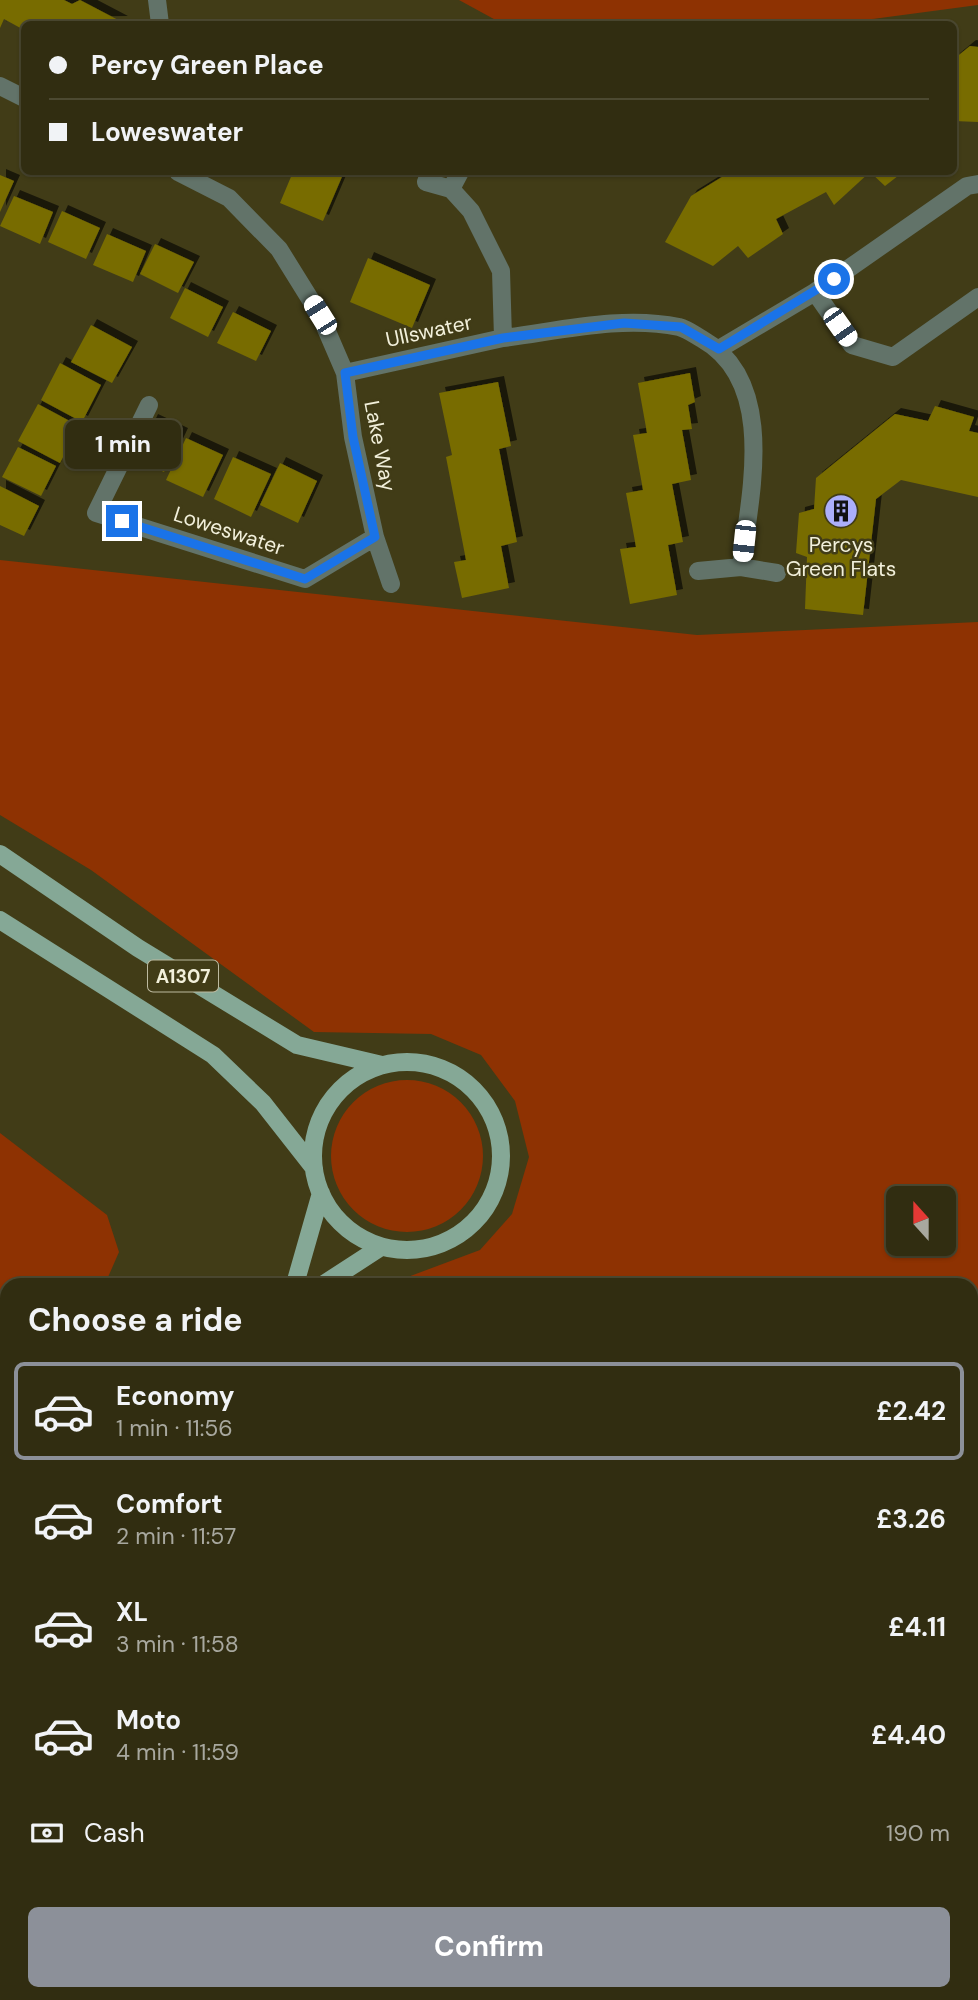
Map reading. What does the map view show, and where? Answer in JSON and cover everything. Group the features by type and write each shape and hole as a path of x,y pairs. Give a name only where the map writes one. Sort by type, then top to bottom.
{"main road":[{"name":"A1307","path":"0,854 138,948 297,1045 382,1065"},
{"name":"A1307","path":"0,920 213,1055 263,1103 314,1168"},
{"path":"413,1061 444,1069 471,1086 491,1110 501,1140 501,1172 491,1202 470,1227 443,1243 412,1250 381,1247 356,1235 335,1216 320,1193 314,1168 314,1142 322,1116 336,1093 357,1076 382,1065 413,1061"},
{"path":"297,1278 320,1193"},
{"path":"333,1278 381,1247"}],"street":[{"path":"157,0 160,21"},
{"path":"0,86 21,96"},
{"name":"Lake Way","path":"184,175 229,198 279,249 320,315 345,373 353,437 375,537 391,584"},
{"path":"426,182 451,189 458,175"},
{"path":"719,349 815,292 967,186 978,184"},
{"name":"Ullswater","path":"345,373 503,338 500,271 471,211 451,189"},
{"path":"815,292 852,345 893,357 978,297"},
{"path":"503,338 624,323 681,327 719,349 738,372 749,400 753,466 741,566"},
{"name":"Loweswater","path":"149,405 96,513 305,579 375,537"},
{"path":"698,571 741,566 777,573"}],"shaded area":[{"path":"459,0 978,0 978,5 858,21 498,21"},
{"path":"0,560 697,635 978,622 978,1278 405,1278 480,1250 512,1214 529,1157 515,1101 481,1055 431,1034 314,1032 91,870 0,815"},
{"path":"407,1080 436,1086 461,1102 477,1127 483,1156 477,1185 461,1210 436,1226 407,1232 378,1226 353,1210 337,1185 331,1156 337,1127 353,1102 378,1086"},
{"path":"0,1133 107,1215 119,1252 108,1278 0,1278"}],"building":[{"path":"0,0 64,0 72,4 80,0 120,21 21,21 21,28 4,19 0,28"},
{"path":"970,46 978,47 978,122 957,121 957,57"},
{"path":"0,175 14,181 0,212"},
{"path":"292,175 343,175 323,221 280,203"},
{"path":"725,175 867,175 834,205 826,192 776,219 783,234 748,258 738,246 713,266 665,242 691,196"},
{"path":"873,175 899,175 885,186"},
{"path":"14,196 53,212 40,244 0,226"},
{"path":"62,211 100,228 86,259 48,242"},
{"path":"107,234 146,251 133,282 93,265"},
{"path":"155,244 194,262 178,293 140,274"},
{"path":"368,258 430,285 412,328 350,302"},
{"path":"185,288 223,307 208,337 170,318"},
{"path":"233,312 271,331 256,361 217,343"},
{"path":"91,325 132,347 112,383 71,362"},
{"path":"60,363 101,385 82,422 41,400"},
{"path":"690,373 695,402 688,405 692,429 682,430 691,480 672,484 683,542 668,545 677,595 630,604 620,549 636,547 626,493 643,490 633,435 647,433 638,383"},
{"path":"498,382 511,446 499,449 517,542 501,546 509,588 462,598 454,562 466,560 446,457 452,455 439,393"},
{"path":"38,404 79,426 60,463 18,441"},
{"name":"Percys Green Flats","path":"935,406 974,417 969,431 978,433 978,497 901,480 876,499 863,615 805,609 807,557 796,553 799,513 814,509 816,478 895,414 928,421"},
{"path":"152,420 182,434 164,472 134,458"},
{"path":"186,438 223,455 203,497 166,480"},
{"path":"18,447 56,466 41,496 2,477"},
{"path":"233,457 271,474 251,517 214,499"},
{"path":"280,463 317,481 298,523 260,505"},
{"path":"0,486 39,506 24,536 0,525"}],"place":[{"name":"Percys Green Flats","path":"841,511"}],"route":[{"path":"122,521 305,579 375,537 353,437 345,373 503,338 624,323 681,327 719,349 834,279"}]}
